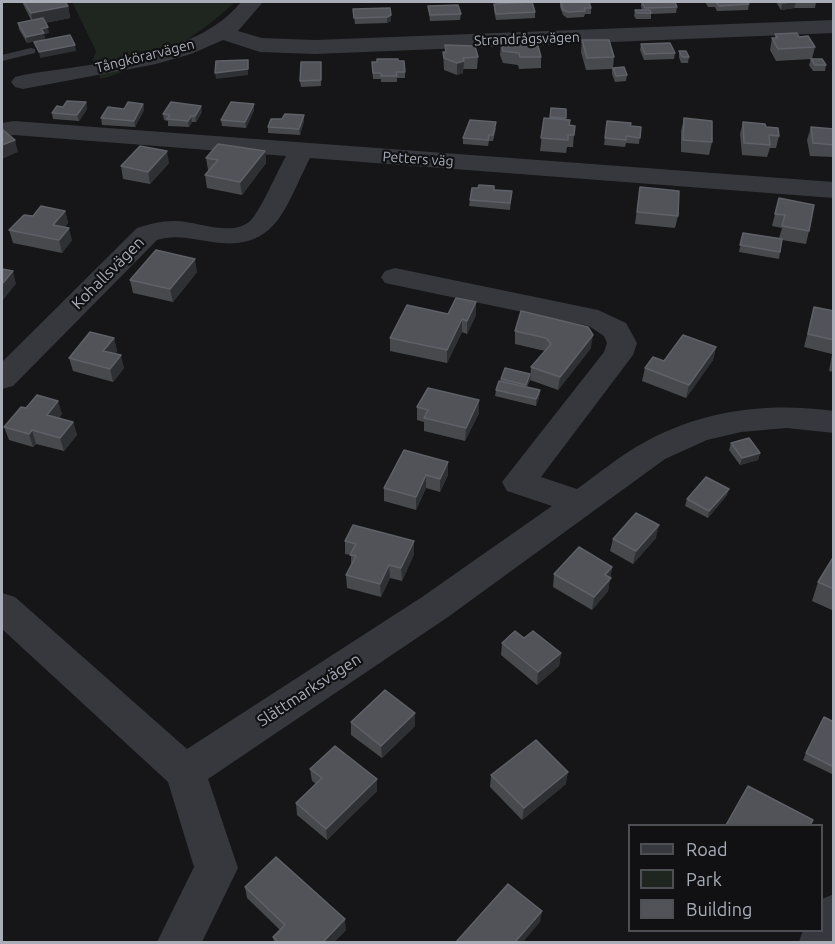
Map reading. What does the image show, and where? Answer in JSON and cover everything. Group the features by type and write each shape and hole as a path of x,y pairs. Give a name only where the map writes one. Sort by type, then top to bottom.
{"street":[{"name":"Tångkörarvägen","path":"23,82 179,50 222,33 243,14 252,2"},
{"name":"Strandrågsvägen","path":"222,33 260,45 315,47 834,26"},
{"name":"Petters väg","path":"2,130 834,190"},
{"name":"Kohallsvägen","path":"2,378 147,234 158,228 238,237 255,231 262,225 301,151"},
{"path":"395,277 598,319 616,330 622,344 618,355 519,482 583,504"},
{"name":"Slättmarksvägen","path":"185,772 435,607 583,504 654,451 695,432 734,422 764,418 810,418 834,422"},
{"path":"2,607 185,772 216,868 179,942"},
{"path":"821,942 834,915"}],"lane":[{"path":"2,58 31,51"}],"green space":[{"path":"72,2 235,2 190,38 156,58 101,79 92,64 96,51"}],"building":[{"path":"24,2 65,2 68,6 31,13"},
{"path":"532,2 535,12 496,14 494,4"},
{"path":"561,2 589,2 591,8 584,8 585,11 568,12 563,10"},
{"path":"642,2 675,2 677,7 645,8"},
{"path":"716,2 747,2 749,4 719,6"},
{"path":"458,5 461,14 430,15 428,6"},
{"path":"390,8 391,15 387,17 354,18 353,9"},
{"path":"635,10 650,10 651,13 637,13"},
{"path":"43,18 48,27 41,29 44,33 26,37 18,23"},
{"path":"797,33 799,37 808,36 815,47 778,49 772,38 778,38 775,34"},
{"path":"70,35 75,45 39,52 34,42"},
{"path":"582,40 609,40 614,57 587,58"},
{"path":"537,42 541,57 520,57 519,53 503,51 501,43"},
{"path":"670,43 675,53 645,54 641,44"},
{"path":"445,45 475,46 478,57 463,58 464,61 457,63 444,58"},
{"path":"679,51 686,51 689,57 682,57"},
{"path":"377,59 404,61 405,72 396,72 397,76 381,76 381,73 373,73 372,62 377,62"},
{"path":"811,59 822,59 826,65 815,65"},
{"path":"248,60 248,69 215,73 216,61"},
{"path":"301,62 321,62 321,80 300,81"},
{"path":"624,67 627,75 616,76 613,68"},
{"path":"67,101 86,102 77,115 52,113 57,106 63,107"},
{"path":"128,102 143,104 134,121 101,118 108,107 124,109"},
{"path":"171,102 201,106 195,116 191,116 188,121 167,119 170,115 163,114"},
{"path":"231,102 254,104 245,122 221,120"},
{"path":"551,108 566,109 566,118 550,117"},
{"path":"285,114 304,115 299,129 268,127 271,119 282,119"},
{"path":"544,118 570,120 569,125 575,126 574,135 568,135 568,140 541,138"},
{"path":"684,118 712,121 712,142 683,140"},
{"path":"470,120 496,122 493,135 489,135 488,140 463,138"},
{"path":"607,121 631,123 630,126 641,127 640,138 626,136 626,140 605,138"},
{"path":"743,122 778,128 779,136 769,135 770,145 744,143"},
{"path":"811,127 834,129 834,145 813,143"},
{"path":"3,130 15,140 2,145"},
{"path":"218,144 265,151 240,182 205,175 218,160 206,158"},
{"path":"140,146 167,151 148,172 121,166"},
{"path":"479,185 494,186 494,190 512,191 510,203 470,200 472,188 478,188"},
{"path":"640,187 679,191 678,216 637,212"},
{"path":"779,198 814,205 809,231 782,226 785,215 775,214"},
{"path":"41,206 65,211 53,225 69,228 59,240 9,230 24,215 33,216"},
{"path":"743,233 782,239 780,252 740,245"},
{"path":"156,250 195,259 170,289 130,280"},
{"path":"2,269 13,271 2,284"},
{"path":"456,298 476,302 467,321 462,319 447,350 390,338 407,305 448,314"},
{"path":"814,307 834,311 834,340 808,334"},
{"path":"521,311 588,327 593,335 560,377 531,367 551,344 546,338 515,331"},
{"path":"90,332 114,338 103,351 121,355 110,369 69,358"},
{"path":"683,335 716,347 689,385 645,368 653,357 664,361"},
{"path":"505,368 530,374 526,385 501,379"},
{"path":"499,381 540,390 536,399 496,390"},
{"path":"428,388 479,400 466,428 424,418 428,410 417,407"},
{"path":"37,395 58,401 47,415 73,422 60,438 32,430 29,434 4,427 21,407 26,408"},
{"path":"749,438 760,453 742,458 731,443"},
{"path":"404,450 448,462 440,479 426,475 416,497 384,488"},
{"path":"706,477 729,489 709,511 687,499"},
{"path":"636,513 659,525 636,551 613,539"},
{"path":"353,525 414,541 401,568 389,565 380,584 346,575 356,556 350,555 356,544 345,541"},
{"path":"579,547 612,567 605,575 611,578 594,597 554,574"},
{"path":"834,556 834,589 818,582"},
{"path":"515,631 524,638 533,631 561,653 538,672 502,643"},
{"path":"385,690 415,713 381,746 351,722"},
{"path":"824,717 834,722 834,767 806,753"},
{"path":"536,740 568,772 524,808 491,775"},
{"path":"335,746 377,779 326,829 296,803 322,778 310,769"},
{"path":"748,786 813,820 811,824 727,824"},
{"path":"276,857 345,919 323,942 278,942 273,937 285,925 245,887"},
{"path":"508,884 542,911 515,942 456,942"}]}
